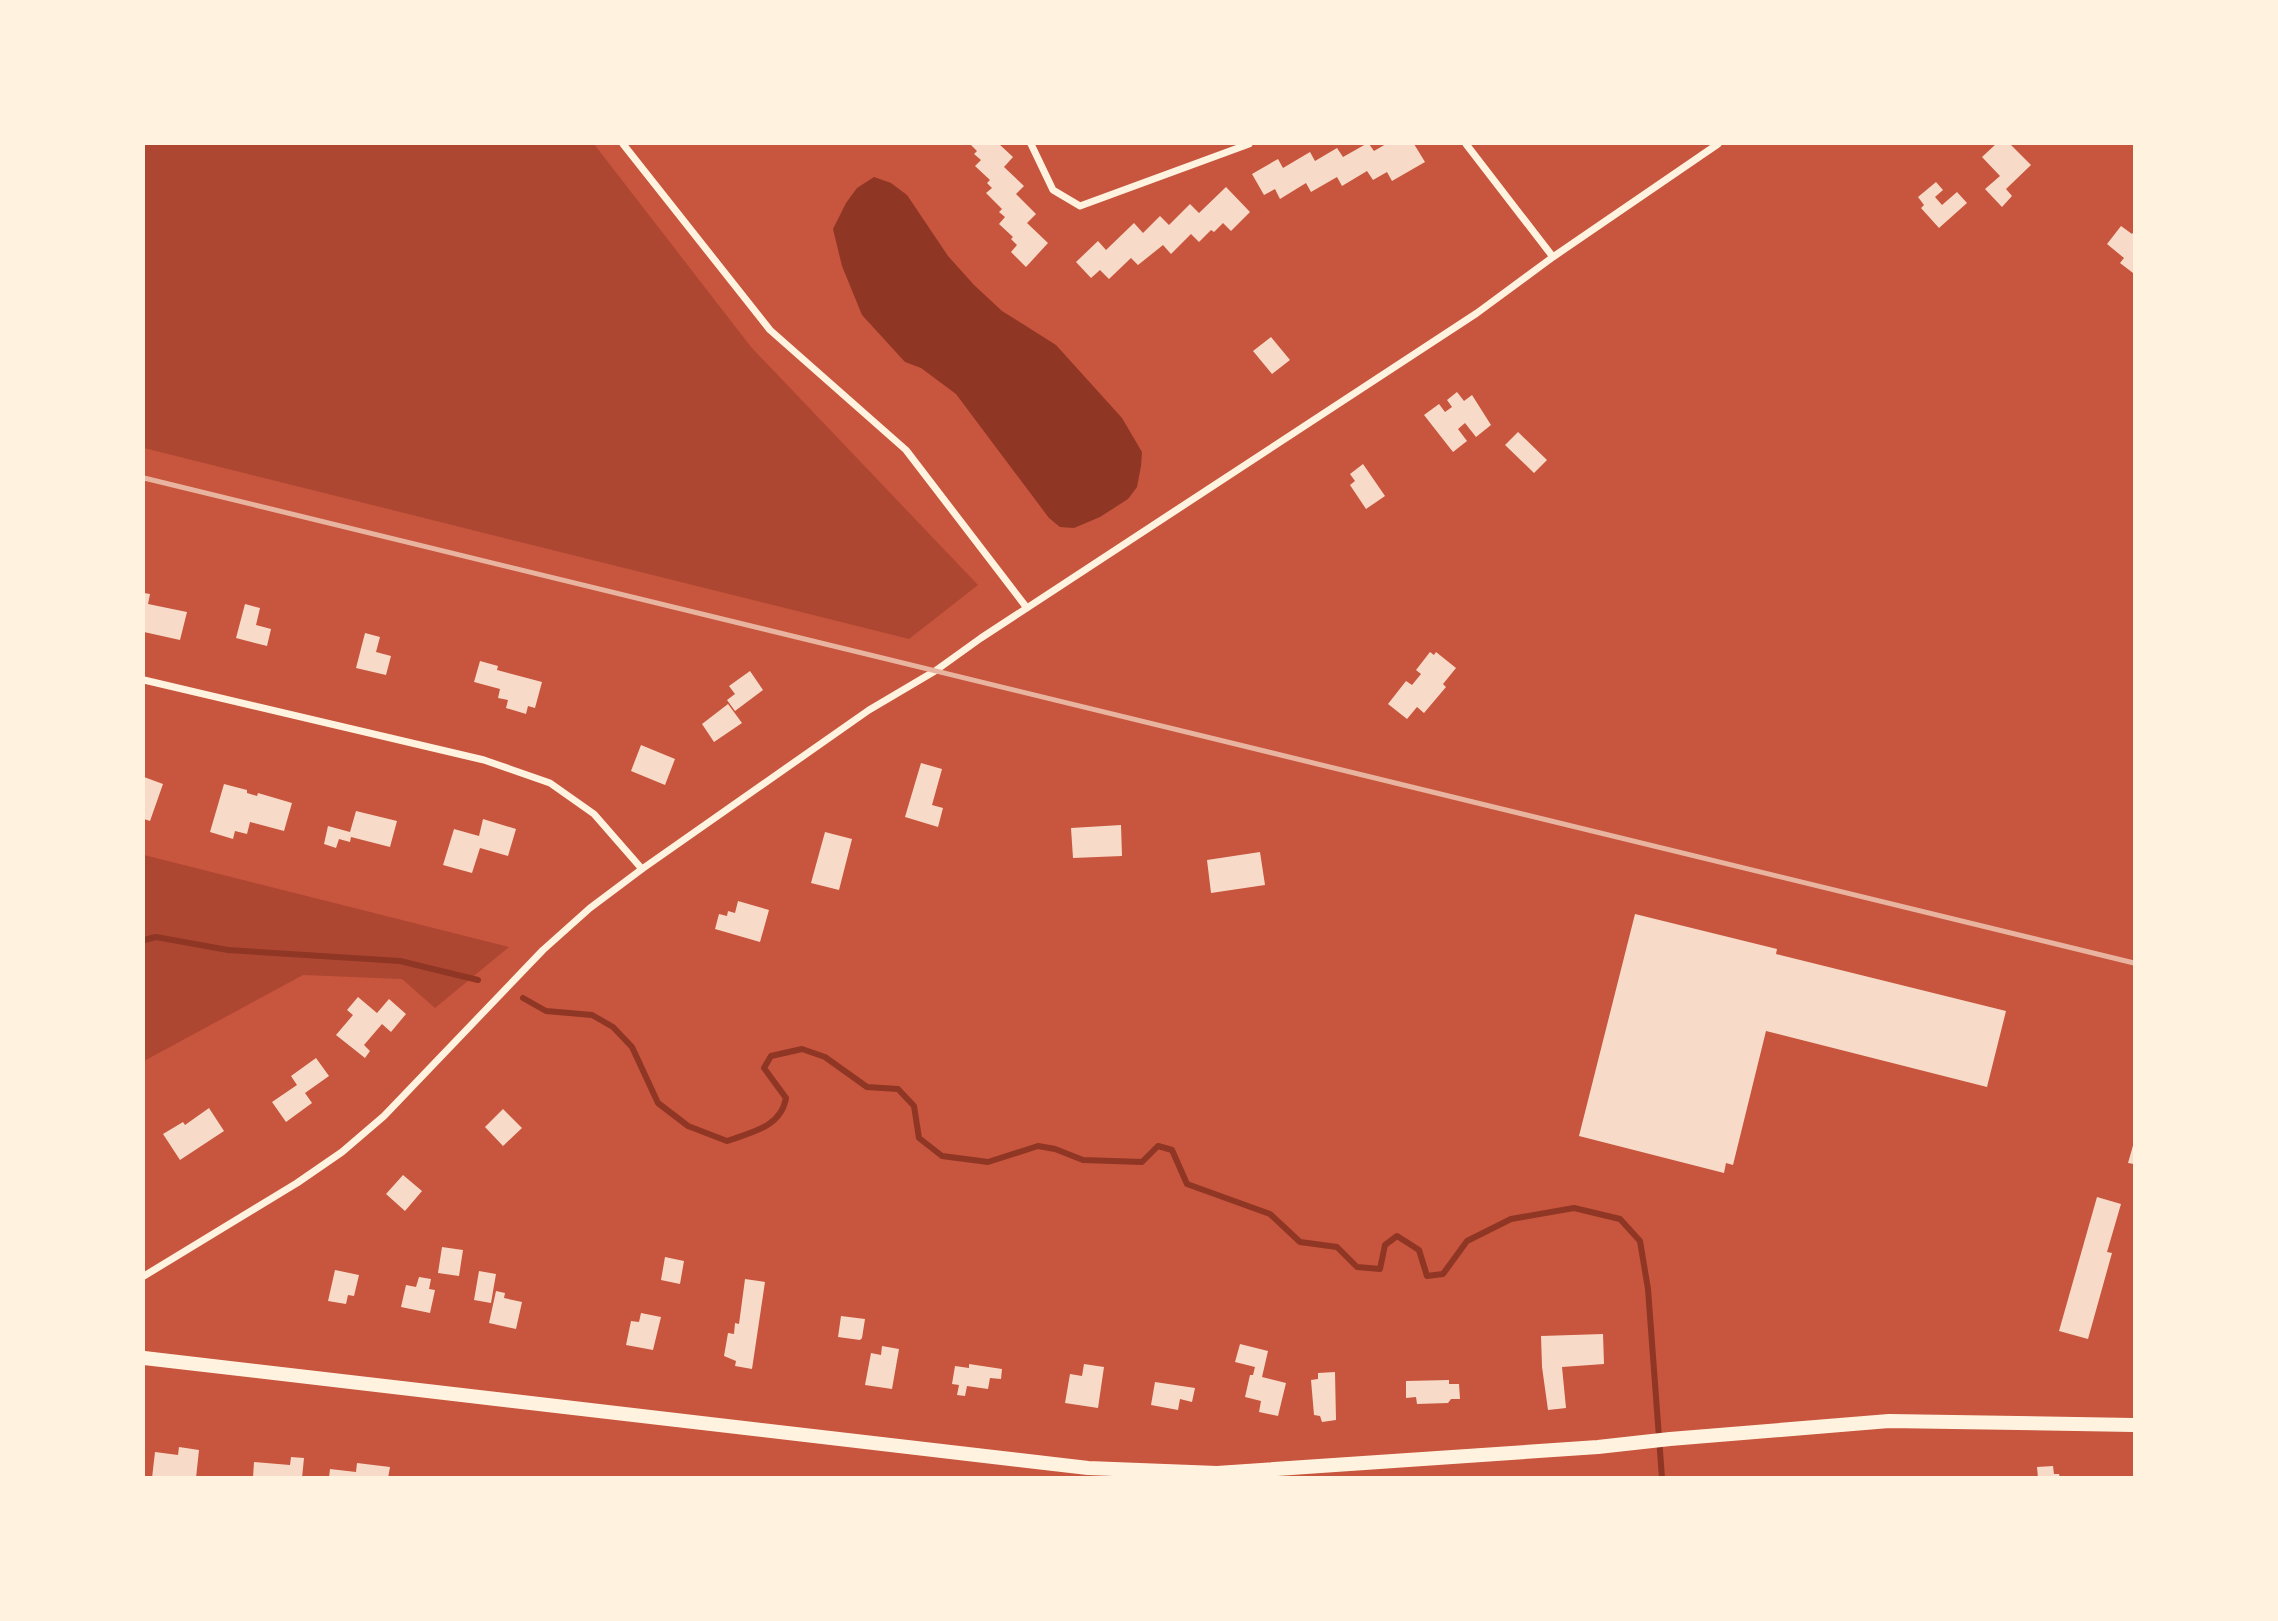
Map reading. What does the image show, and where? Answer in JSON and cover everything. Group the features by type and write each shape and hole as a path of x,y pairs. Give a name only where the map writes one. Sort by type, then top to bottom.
{"main road":[{"path":"144,1358 1088,1468 1217,1473 1446,1459 1889,1421 2134,1425"}],"street":[{"path":"622,144 770,330 906,450 1027,608"},
{"path":"1031,144 1053,190 1080,206 1249,144"},
{"path":"1465,144 1553,257"},
{"path":"144,1276 342,1153 384,1116 543,950 590,908 642,869 869,710 935,671 1477,313 1553,257 1718,144"},
{"path":"144,680 484,760 550,783 594,814 642,869"}],"shaded area":[{"path":"144,144 594,144 751,347 978,585 909,639 144,448"},
{"path":"874,177 891,183 907,195 948,256 974,285 1002,311 1056,345 1122,418 1142,452 1137,487 1128,499 1100,517 1074,528 1060,527 1049,518 956,394 921,368 905,362 862,315 842,266 833,229 857,188"},
{"path":"144,855 509,947 435,1008 402,979 303,975 144,1061"}],"building":[{"path":"970,144 999,144 1013,157 1004,167 1024,186 1016,194 1036,214 1027,223 1048,243 1026,267 1011,252 1017,245 1011,239 1013,237 999,224 1005,217 999,212 1002,209 986,193 992,188 987,183 990,180 975,166 981,160 974,154 977,151"},
{"path":"1366,144 1374,151 1386,144 1414,144 1425,162 1392,181 1387,172 1373,180 1367,171 1342,186 1337,177 1311,192 1306,183 1280,199 1275,189 1264,195 1252,174 1278,159 1283,168 1310,152 1315,161 1337,148 1343,157"},
{"path":"1996,144 2010,144 2031,165 2006,189 2012,196 2002,207 1985,189 2000,176 1982,157"},
{"path":"1936,182 1943,190 1935,197 1942,205 1957,192 1967,203 1939,228 1921,208 1924,205 1918,197"},
{"path":"1226,187 1250,212 1231,231 1223,223 1199,242 1191,234 1171,254 1163,245 1138,265 1131,258 1109,279 1100,270 1091,278 1076,262 1098,241 1106,250 1134,223 1143,233 1160,216 1169,225 1190,204 1199,213"},
{"path":"2121,226 2132,234 2134,231 2133,273 2120,263 2124,258 2107,244"},
{"path":"1271,337 1290,360 1272,374 1253,351"},
{"path":"1457,392 1464,401 1472,395 1491,425 1476,437 1465,423 1458,429 1467,441 1453,452 1424,415 1439,404 1445,412 1452,407 1447,400"},
{"path":"1518,432 1547,460 1534,473 1505,445"},
{"path":"1363,464 1385,496 1366,509 1350,485 1355,481 1350,474"},
{"path":"144,593 150,594 148,604 187,612 180,640 144,632"},
{"path":"245,604 260,608 256,625 271,629 267,646 236,638"},
{"path":"365,633 380,637 376,652 391,656 386,675 356,668"},
{"path":"1430,652 1434,655 1436,652 1456,668 1443,684 1446,687 1424,713 1417,707 1407,719 1388,704 1406,681 1412,685 1421,674 1416,670"},
{"path":"480,661 498,666 497,670 542,682 535,708 528,706 526,714 506,708 508,700 498,698 500,689 474,682"},
{"path":"750,671 763,690 735,711 727,700 735,694 729,686"},
{"path":"728,704 742,723 714,742 702,724"},
{"path":"641,745 675,759 665,785 631,771"},
{"path":"921,763 942,769 932,805 943,808 938,827 905,817"},
{"path":"144,777 163,784 150,821 144,819"},
{"path":"224,784 247,790 247,793 257,796 258,793 292,803 284,831 250,822 247,834 235,831 233,839 210,832"},
{"path":"356,811 397,821 390,847 351,837 350,842 339,839 336,848 324,844 328,826 350,832"},
{"path":"483,819 516,829 508,856 480,848 472,873 443,865 454,829 479,836"},
{"path":"1121,825 1122,856 1073,858 1071,828"},
{"path":"825,832 852,839 839,890 811,883"},
{"path":"1260,852 1265,885 1211,893 1207,860"},
{"path":"738,901 769,910 760,942 715,929 719,914 727,916 728,911 735,913"},
{"path":"1635,914 1777,949 1776,954 2006,1011 1987,1087 1766,1031 1733,1165 1726,1163 1724,1173 1579,1136"},
{"path":"358,997 377,1013 389,999 406,1014 391,1032 382,1024 364,1045 370,1051 365,1058 336,1035 353,1015 347,1010"},
{"path":"316,1058 329,1076 305,1093 312,1103 286,1122 272,1102 297,1085 291,1076"},
{"path":"209,1108 224,1131 180,1160 163,1134 183,1122 185,1125"},
{"path":"503,1109 522,1128 503,1146 485,1127"},
{"path":"2134,1142 2134,1164 2128,1163"},
{"path":"403,1175 422,1191 405,1211 386,1194"},
{"path":"2097,1197 2121,1204 2107,1252 2112,1253 2088,1339 2059,1331"},
{"path":"442,1247 463,1250 459,1276 438,1273"},
{"path":"665,1257 684,1261 680,1284 661,1280"},
{"path":"335,1270 359,1275 354,1296 348,1295 346,1304 328,1301"},
{"path":"479,1271 496,1274 491,1303 474,1300"},
{"path":"419,1277 431,1279 429,1289 435,1290 430,1313 401,1307 406,1285 416,1287"},
{"path":"745,1279 765,1282 752,1369 735,1366 736,1361 724,1356 728,1333 734,1334 735,1323 739,1324"},
{"path":"496,1291 505,1293 504,1298 522,1302 516,1329 489,1323"},
{"path":"641,1313 661,1317 653,1350 626,1345 631,1321 639,1322"},
{"path":"841,1316 865,1319 860,1340 838,1337"},
{"path":"1603,1334 1604,1364 1562,1367 1566,1408 1548,1410 1541,1336"},
{"path":"1240,1344 1268,1351 1262,1377 1286,1383 1278,1416 1259,1412 1261,1401 1245,1397 1250,1375 1253,1375 1255,1367 1235,1362"},
{"path":"882,1346 899,1349 892,1389 865,1385 871,1353 881,1355"},
{"path":"969,1364 1002,1369 1001,1379 990,1378 988,1389 967,1386 965,1396 957,1395 959,1385 952,1384 955,1366 969,1368"},
{"path":"1084,1364 1104,1367 1098,1408 1065,1403 1070,1374 1082,1376"},
{"path":"1335,1372 1336,1420 1322,1422 1320,1416 1314,1415 1311,1380 1318,1379 1318,1373"},
{"path":"1449,1380 1449,1384 1459,1384 1460,1399 1451,1399 1448,1403 1417,1404 1416,1397 1406,1398 1406,1381"},
{"path":"1155,1382 1195,1388 1192,1402 1180,1399 1178,1410 1151,1405"},
{"path":"179,1447 199,1450 196,1478 152,1478 155,1452 178,1455"},
{"path":"291,1457 304,1458 302,1478 253,1478 254,1462 290,1465"},
{"path":"357,1463 390,1467 388,1478 329,1478 330,1469 356,1472"},
{"path":"2053,1466 2054,1474 2059,1474 2060,1478 2038,1478 2037,1467"}],"waterway":[{"path":"144,940 156,937 228,950 400,961 478,980"},
{"path":"523,998 546,1011 592,1015 613,1027 632,1047 658,1103 688,1126 727,1141 764,1127 778,1116 786,1098 764,1068 771,1056 802,1049 825,1057 867,1087 898,1089 914,1106 919,1138 942,1156 988,1162 1038,1146 1055,1149 1083,1160 1142,1162 1158,1146 1172,1150 1187,1184 1270,1214 1300,1242 1337,1247 1357,1267 1380,1269 1385,1245 1397,1236 1419,1250 1427,1276 1443,1274 1467,1241 1511,1219 1574,1208 1620,1219 1640,1241 1648,1289 1662,1478"}],"railway":[{"path":"144,478 2134,963"}]}
